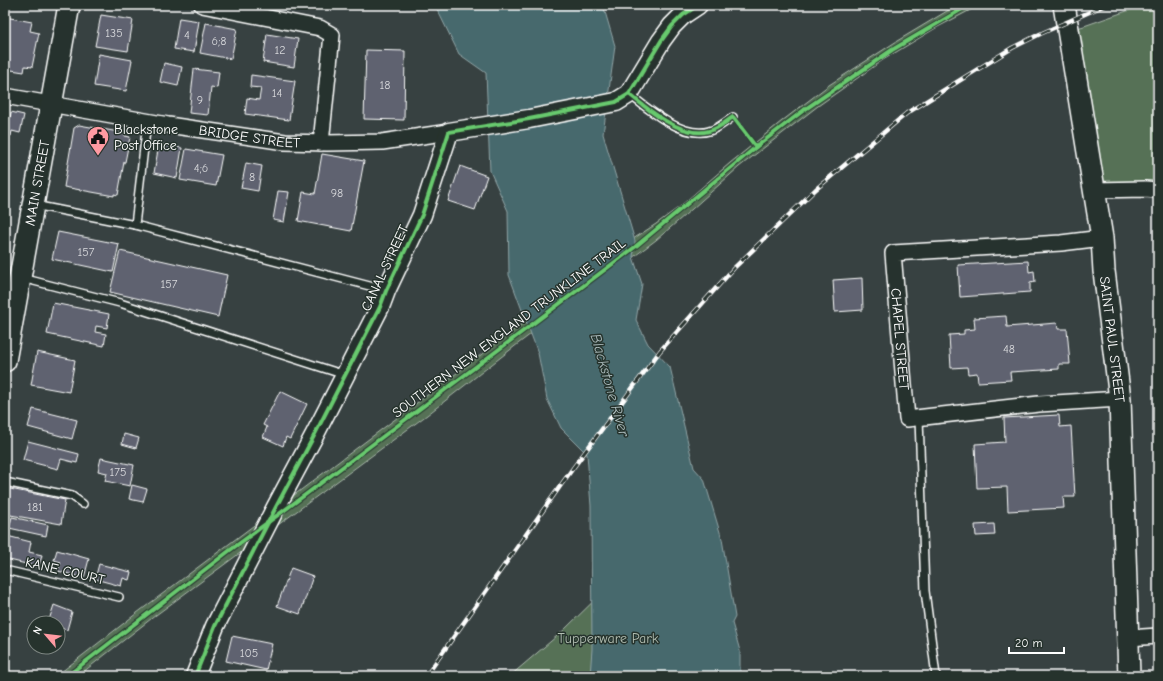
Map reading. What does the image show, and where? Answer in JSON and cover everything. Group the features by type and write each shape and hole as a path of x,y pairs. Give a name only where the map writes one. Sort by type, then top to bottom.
{"main road":[{"name":"MAIN STREET","path":"5,361 11,297 20,277 70,5"},
{"name":"SAINT PAUL STREET","path":"1064,5 1102,238 1104,271 1120,399 1129,676"}],"street":[{"path":"202,5 320,28 332,35 320,143"},
{"path":"449,132 529,119 622,98 672,26 698,5"},
{"name":"BRIDGE STREET","path":"5,96 147,122 285,142 382,142 449,132"},
{"name":"CANAL STREET","path":"195,676 215,626 380,307 422,215 449,132"},
{"path":"1094,190 1158,190"},
{"name":"CHAPEL STREET","path":"919,418 907,419 893,254 1061,243 1102,238"},
{"path":"919,418 1039,404 1120,399"},
{"path":"1128,638 1158,636"}],"lane":[{"path":"622,98 643,105 679,128 695,132 708,132 721,126 733,117"},
{"path":"135,225 147,122"},
{"path":"34,205 135,225 386,291"},
{"path":"20,277 120,302 345,375"},
{"path":"919,418 925,591 936,676"},
{"path":"5,482 72,496 83,504"},
{"name":"KANE COURT","path":"5,570 119,597"}],"green space":[{"path":"957,5 980,5 936,28 883,60 818,106 739,167 656,240 519,343 427,415 156,615 78,676 56,676 137,613 636,237 679,207 730,163 829,85 897,41"},
{"path":"1144,5 1158,5 1158,189 1105,195 1067,31"},
{"name":"Tupperware Park","path":"612,583 688,676 510,676 564,630"}],"water":[{"name":"Blackstone River","path":"435,5 603,5 615,46 603,134 635,241 633,257 642,284 636,320 648,344 670,367 694,468 704,479 722,539 735,617 732,623 740,651 740,676 590,676 592,649 591,506 587,454 561,428 547,399 538,353 509,275 508,211 490,171 486,73 459,54"}],"building":[{"path":"101,15 133,20 128,51 95,46"},
{"path":"5,17 32,22 30,31 39,33 32,67 25,66 24,72 5,69"},
{"path":"179,18 199,21 194,52 174,49"},
{"path":"206,23 237,29 231,59 200,53"},
{"path":"267,34 298,39 294,67 263,62"},
{"path":"366,50 405,51 404,120 364,119"},
{"path":"99,54 132,60 126,91 94,86"},
{"path":"164,63 182,67 178,86 160,82"},
{"path":"194,69 219,72 217,88 211,87 208,115 189,113"},
{"path":"251,75 295,81 289,120 245,114 247,98 259,100 261,88 250,87"},
{"path":"11,112 24,115 20,133 12,131 11,136 5,135 5,116 10,118"},
{"name":"Blackstone Post Office","path":"79,125 125,133 125,136 130,137 118,195 114,194 114,196 64,187 74,128"},
{"path":"159,144 182,148 177,178 154,173"},
{"path":"186,149 222,155 216,186 180,180"},
{"path":"322,154 364,161 351,231 298,221 303,192 315,194"},
{"path":"246,163 262,166 258,191 241,188"},
{"path":"460,166 487,176 475,210 448,201"},
{"path":"278,191 289,192 284,222 273,220"},
{"path":"58,232 119,244 113,272 52,259"},
{"path":"120,251 227,275 218,317 110,292"},
{"path":"1028,261 1029,272 1034,271 1035,282 1030,283 1030,292 960,297 958,265"},
{"path":"862,278 863,310 835,312 833,280"},
{"path":"53,303 109,314 107,328 96,326 95,332 106,334 104,346 47,334"},
{"path":"1006,316 1007,327 1057,323 1058,329 1067,329 1070,364 1059,364 1059,369 1010,372 1011,380 978,382 977,373 968,374 967,367 951,368 949,335 964,334 964,330 975,329 974,318"},
{"path":"37,352 75,360 69,392 31,385"},
{"path":"280,391 307,404 290,439 286,437 283,446 263,437 267,427 263,425"},
{"path":"33,409 77,420 72,439 28,427"},
{"path":"1059,415 1060,427 1071,426 1075,497 1063,497 1064,508 1008,511 1007,487 977,488 975,444 1005,442 1004,418"},
{"path":"124,434 139,438 136,448 122,444"},
{"path":"28,441 79,454 77,463 61,459 58,469 23,460"},
{"path":"101,458 134,465 130,486 105,481 107,473 98,471"},
{"path":"132,485 147,489 143,502 129,499"},
{"path":"5,488 65,500 61,524 5,514"},
{"path":"12,517 48,525 46,536 9,528"},
{"path":"994,524 995,535 976,536 975,525"},
{"path":"7,536 31,542 29,552 42,555 39,567 5,559"},
{"path":"57,550 89,559 84,578 58,571 61,562 54,560"},
{"path":"99,564 131,572 129,580 123,578 121,586 95,579"},
{"path":"291,568 313,576 300,614 277,606"},
{"path":"54,605 72,612 67,630 66,615 51,615"},
{"path":"232,636 272,644 266,670 226,661"}],"railway":[{"path":"426,676 573,468 660,351 734,268 816,189 907,113 1012,48 1105,5"}],"cycle path":[{"path":"195,676 215,626 380,307 422,215 449,132 529,119 616,102 629,94 661,41 672,26 683,15 698,5"},
{"name":"SOUTHERN NEW ENGLAND TRUNKLINE TRAIL","path":"67,676 229,551 635,247 756,147 804,110 892,50 969,5"},
{"path":"629,94 666,121 688,131 709,131 733,117 756,147"}],"place":[{"name":"Blackstone Post Office","path":"98,156"}]}
